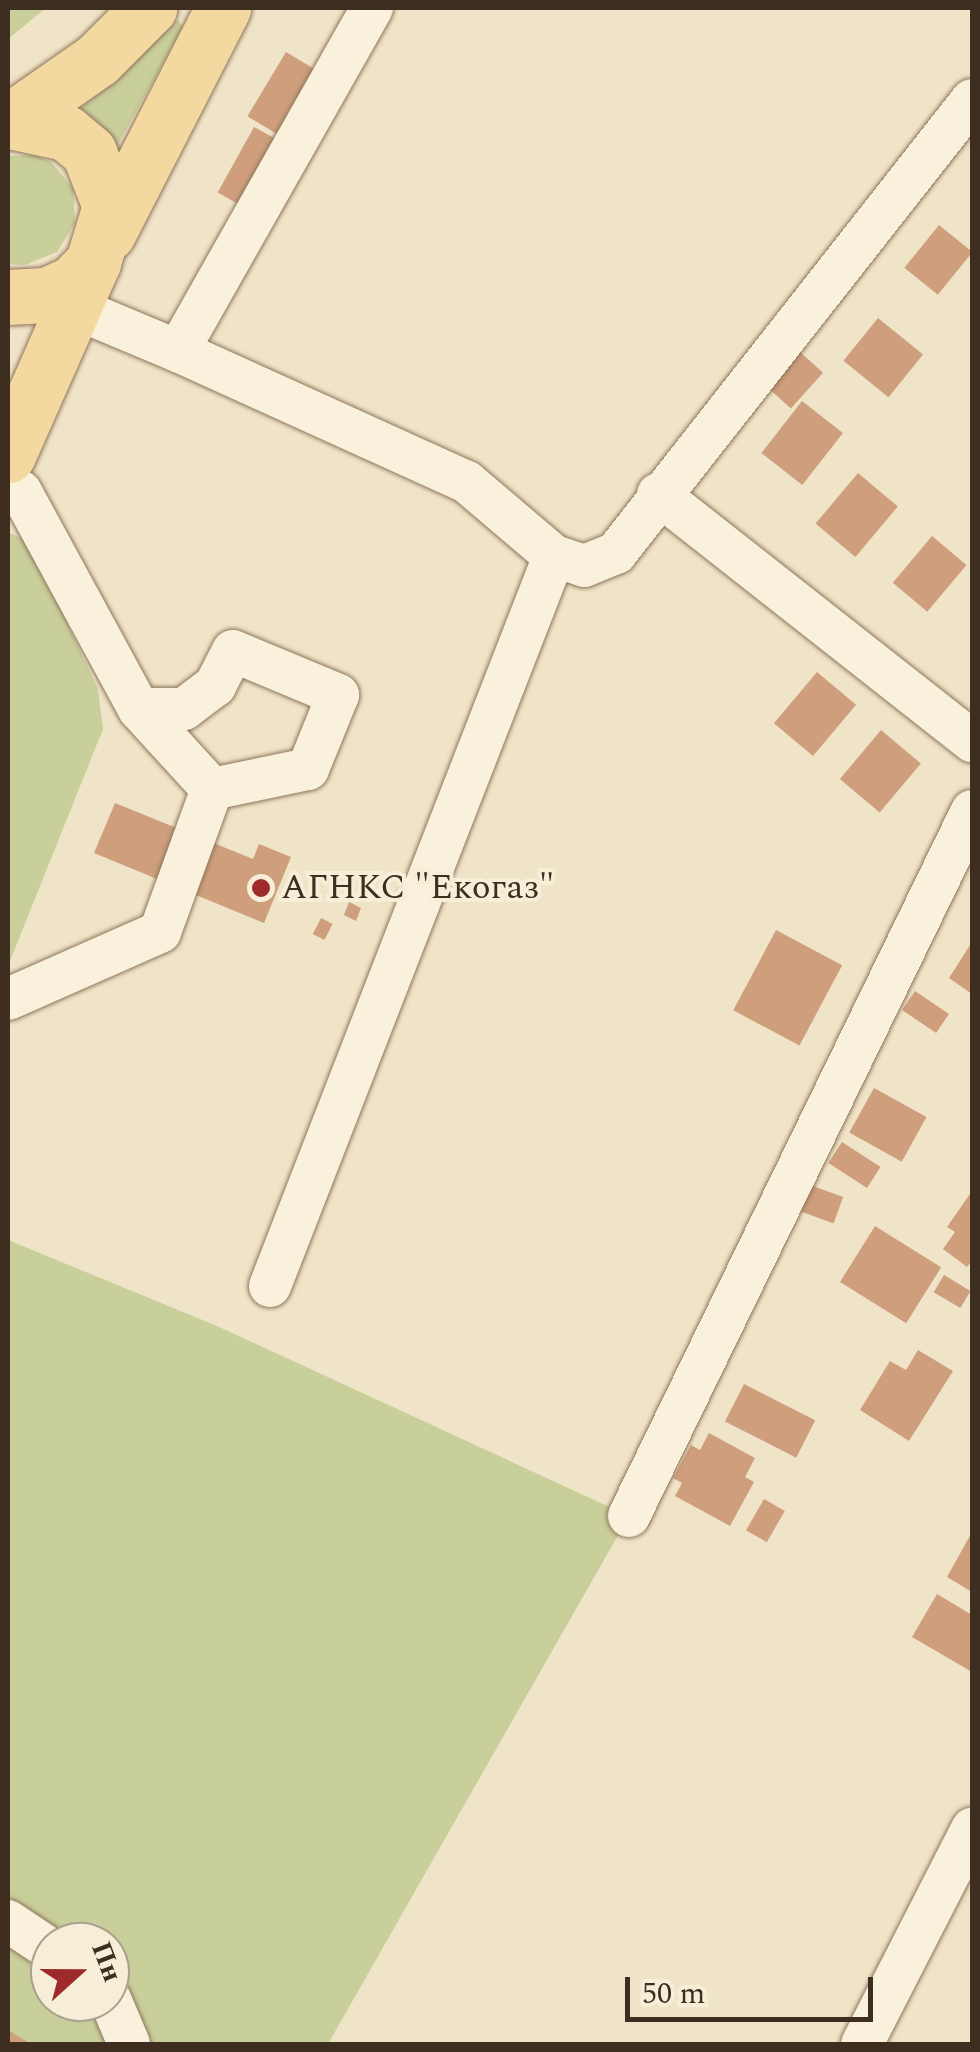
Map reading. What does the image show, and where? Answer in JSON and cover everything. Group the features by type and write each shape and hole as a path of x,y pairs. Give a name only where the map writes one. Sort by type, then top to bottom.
{"main road":[{"path":"8,122 96,60 149,8"},
{"path":"16,434 91,269 224,8"},
{"path":"8,122 66,133 88,152 107,192 91,269 46,296 8,297"},
{"path":"8,322 22,355 16,434"}],"street":[{"path":"178,351 372,8"},
{"path":"91,269 178,351 467,482 554,556 584,566 607,560 972,100"},
{"path":"8,482 21,492 138,708 212,789"},
{"path":"658,494 972,740"},
{"path":"270,1286 554,556"},
{"path":"138,708 184,708 215,686 234,651 338,695 308,770 212,789"},
{"path":"8,999 160,932 212,789"},
{"path":"628,1516 972,811"},
{"path":"862,2044 972,1828"},
{"path":"8,1921 30,1936"}],"green space":[{"path":"8,8 46,8 8,39"},
{"path":"178,20 183,27 117,146 79,110"},
{"path":"34,155 51,162 73,188 75,223 57,252 25,265 8,264 8,156"},
{"path":"8,532 29,542 98,689 103,729 8,966"},
{"path":"8,1240 217,1326 629,1516 328,2044 8,2044"}],"building":[{"path":"286,52 319,72 281,136 247,116"},
{"path":"254,127 277,140 240,205 218,193"},
{"path":"939,225 972,253 938,295 904,268"},
{"path":"878,318 923,355 888,397 843,361"},
{"path":"800,352 823,373 791,408 768,388"},
{"path":"802,401 843,433 802,485 761,453"},
{"path":"858,473 898,506 855,557 816,524"},
{"path":"932,536 966,565 927,612 893,583"},
{"path":"817,672 856,705 813,756 774,723"},
{"path":"881,730 921,763 880,812 840,779"},
{"path":"115,803 253,859 259,844 291,857 264,923 94,853"},
{"path":"349,902 361,908 356,921 344,915"},
{"path":"321,918 333,924 324,940 313,934"},
{"path":"776,930 842,965 799,1046 733,1010"},
{"path":"972,942 972,994 949,978"},
{"path":"915,991 949,1014 936,1033 902,1010"},
{"path":"874,1088 926,1117 902,1162 849,1133"},
{"path":"842,1142 881,1167 867,1188 828,1163"},
{"path":"799,1181 843,1197 834,1223 789,1207"},
{"path":"972,1191 972,1260 967,1267 943,1249 955,1232 947,1227"},
{"path":"875,1226 941,1267 906,1323 840,1282"},
{"path":"944,1275 971,1291 960,1308 934,1292"},
{"path":"918,1350 953,1371 909,1441 860,1410 890,1361 906,1370"},
{"path":"744,1384 815,1420 796,1458 725,1421"},
{"path":"709,1433 755,1458 745,1477 754,1482 730,1526 675,1496 682,1483 673,1478 691,1445 700,1450"},
{"path":"764,1499 785,1511 767,1542 746,1530"},
{"path":"972,1532 972,1592 947,1577"},
{"path":"937,1594 972,1615 972,1672 912,1637"},
{"path":"8,2030 31,2044 8,2044"}],"place":[{"name":"АГНКС \"Екогаз\"","path":"261,888"}]}
